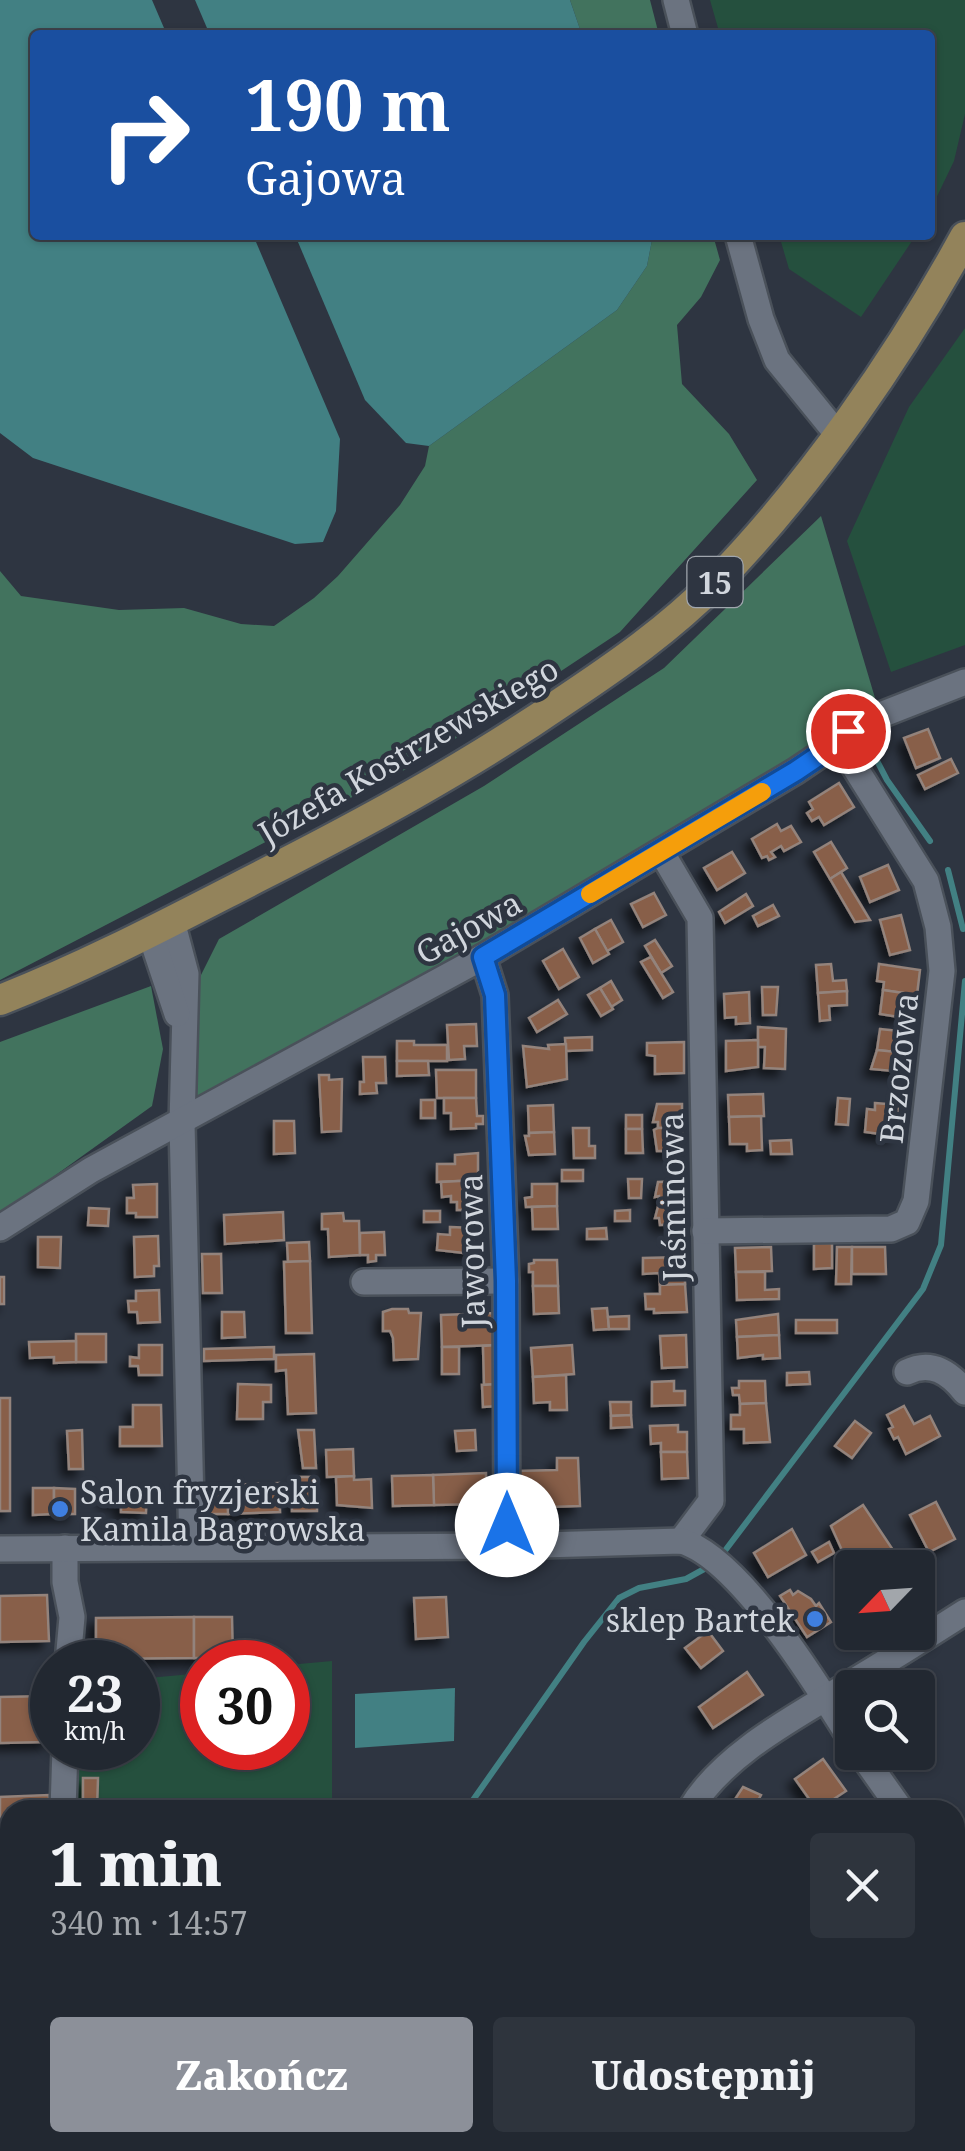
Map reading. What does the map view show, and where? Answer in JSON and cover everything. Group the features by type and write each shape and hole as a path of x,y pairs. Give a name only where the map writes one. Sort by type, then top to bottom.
{"main road":[{"name":"Józefa Kostrzewskiego","path":"0,1000 94,961 360,825 485,754 632,657 716,581 838,436 940,282 965,237"}],"street":[{"path":"676,0 684,30"},
{"path":"739,240 769,344 785,372 838,436"},
{"name":"Gajowa","path":"0,1228 91,1170 483,957 662,852 839,742 848,731 965,682"},
{"name":"Brzozowa","path":"705,1231 891,1230 907,1222 916,1201 942,971 938,927 922,872 839,742"},
{"name":"Jaśminowa","path":"662,852 700,918 711,1501 691,1545"},
{"path":"161,927 186,974 182,1123 192,1547"},
{"name":"Jaworowa","path":"483,957 495,995 506,1281 507,1546"},
{"path":"364,1282 506,1281"},
{"path":"907,1372 919,1366 943,1371 965,1392"},
{"path":"0,1549 691,1545 738,1579 835,1713"},
{"path":"65,1548 72,1616 70,1640"},
{"path":"697,1800 712,1778 731,1762 965,1612"},
{"path":"63,1800 64,1770"},
{"path":"873,1770 894,1800"}],"shaded area":[{"path":"0,0 152,0 165,30 30,30 30,240 255,240 340,439 336,511 323,542 295,544 33,458 0,433"},
{"path":"195,0 570,0 580,30 208,30"},
{"path":"570,0 650,0 658,30 580,30"},
{"path":"710,0 965,0 965,114 954,161 935,201 935,30 719,30"},
{"path":"297,240 652,240 647,266 617,310 429,446 406,443 365,400"},
{"path":"652,240 714,240 720,260 701,297 677,325 682,384 729,434 757,480 620,632 414,765 0,980 0,571 21,596 119,610 184,608 241,624 274,626 338,576 400,505 425,466 429,446 617,310 647,266"},
{"path":"780,240 913,240 861,317 789,269"},
{"path":"965,328 965,645 891,672 847,541 909,407"},
{"path":"821,516 875,698 789,761 503,931 192,1101 196,985 219,939 484,786 664,668"},
{"path":"151,986 163,1049 152,1106 0,1215 0,1042"},
{"path":"332,1661 332,1800 63,1800 64,1770 160,1770 160,1677 180,1675 180,1770 310,1770 310,1663"},
{"path":"455,1688 454,1741 355,1748 355,1694"}],"building":[{"path":"928,729 940,758 916,768 904,738"},
{"path":"951,759 958,773 925,789 918,775"},
{"path":"839,783 854,807 824,825 819,817 812,821 807,813 813,809 809,802"},
{"path":"777,824 781,831 791,826 801,842 784,851 781,846 771,852 775,857 769,860 767,856 762,858 752,839"},
{"path":"831,842 847,868 830,879 814,852"},
{"path":"732,852 745,873 717,890 704,868"},
{"path":"888,865 899,890 870,902 860,877"},
{"path":"841,872 870,920 855,922 830,879"},
{"path":"654,893 666,915 643,927 631,904"},
{"path":"746,894 753,906 725,923 719,912"},
{"path":"773,905 779,916 758,926 753,916"},
{"path":"901,915 910,950 890,955 880,920"},
{"path":"611,920 623,942 607,951 595,929"},
{"path":"595,929 609,954 593,963 580,938"},
{"path":"655,940 672,966 661,973 645,946"},
{"path":"563,949 579,977 559,989 543,961"},
{"path":"651,957 673,992 663,998 641,962"},
{"path":"831,964 833,981 846,980 847,991 818,993 816,965"},
{"path":"879,964 920,970 917,995 883,990 884,982 877,981"},
{"path":"611,981 622,1000 611,1007 600,988"},
{"path":"762,987 778,987 776,1015 763,1015"},
{"path":"600,988 613,1009 601,1016 588,995"},
{"path":"883,990 917,995 914,1014 880,1014"},
{"path":"847,991 847,1005 829,1006 830,1020 820,1021 818,993"},
{"path":"749,992 750,1023 736,1024 736,1017 725,1018 724,994"},
{"path":"558,1000 567,1014 537,1032 529,1018"},
{"path":"476,1024 477,1046 464,1046 465,1059 449,1060 447,1025"},
{"path":"758,1027 786,1029 785,1069 764,1068 765,1047 758,1047"},
{"path":"880,1029 909,1032 906,1053 877,1050"},
{"path":"592,1037 592,1050 566,1051 565,1038"},
{"path":"758,1040 758,1067 726,1071 726,1041"},
{"path":"397,1041 447,1045 447,1061 397,1061"},
{"path":"684,1042 684,1073 655,1074 655,1056 647,1055 647,1043"},
{"path":"566,1044 567,1079 527,1087 523,1046 549,1049 548,1045"},
{"path":"877,1050 906,1053 904,1072 871,1069"},
{"path":"363,1057 385,1057 386,1083 376,1083 377,1093 360,1094 360,1082 364,1082"},
{"path":"397,1061 428,1061 429,1075 397,1076"},
{"path":"436,1070 476,1070 476,1098 437,1098"},
{"path":"319,1075 329,1075 329,1080 342,1079 341,1131 322,1132"},
{"path":"763,1094 764,1116 729,1117 728,1095"},
{"path":"444,1098 476,1098 477,1116 483,1116 483,1124 451,1129 451,1113 444,1113"},
{"path":"838,1098 850,1099 848,1125 836,1124"},
{"path":"421,1100 435,1100 435,1118 421,1118"},
{"path":"875,1103 898,1105 895,1136 865,1132 867,1109 875,1110"},
{"path":"657,1104 682,1104 682,1128 658,1128 658,1122 653,1122"},
{"path":"553,1105 554,1132 529,1133 528,1106"},
{"path":"626,1115 642,1115 642,1129 626,1129"},
{"path":"761,1116 762,1150 747,1151 747,1144 730,1144 729,1117"},
{"path":"274,1121 294,1121 295,1153 274,1154"},
{"path":"573,1128 589,1128 589,1146 595,1146 595,1158 574,1158"},
{"path":"682,1128 682,1151 657,1151 654,1130"},
{"path":"626,1129 642,1129 643,1153 626,1153"},
{"path":"554,1132 555,1154 529,1155 525,1136"},
{"path":"791,1140 792,1154 771,1154 770,1141"},
{"path":"478,1153 478,1180 437,1182 437,1164 455,1164 455,1155"},
{"path":"562,1170 583,1170 583,1181 562,1181"},
{"path":"628,1179 642,1179 641,1198 629,1198"},
{"path":"478,1180 479,1200 466,1200 467,1210 457,1210 457,1202 451,1202 451,1196 442,1197 441,1182"},
{"path":"682,1181 683,1202 659,1203 659,1196 655,1197 658,1182"},
{"path":"157,1184 157,1217 127,1213 127,1198 134,1198 133,1185"},
{"path":"532,1184 557,1184 557,1206 526,1207 525,1198 532,1197"},
{"path":"683,1202 683,1224 660,1225 659,1218 655,1218 659,1203"},
{"path":"557,1206 558,1229 533,1229 532,1207"},
{"path":"89,1208 109,1209 108,1226 88,1225"},
{"path":"630,1210 630,1221 615,1221 615,1211"},
{"path":"424,1211 440,1211 440,1222 424,1222"},
{"path":"283,1212 284,1240 225,1244 224,1215"},
{"path":"343,1213 344,1221 359,1221 360,1255 329,1257 328,1229 322,1229 322,1214"},
{"path":"450,1227 474,1228 473,1254 437,1250 438,1234 450,1235"},
{"path":"606,1228 607,1239 587,1239 587,1229"},
{"path":"384,1232 385,1255 376,1255 376,1261 368,1262 368,1255 360,1255 360,1233"},
{"path":"158,1236 159,1266 154,1266 154,1276 135,1277 134,1237"},
{"path":"38,1237 61,1237 60,1268 38,1267"},
{"path":"309,1242 310,1261 288,1262 287,1243"},
{"path":"814,1243 832,1243 832,1268 814,1269"},
{"path":"771,1247 772,1271 736,1272 735,1248"},
{"path":"837,1247 852,1247 851,1284 836,1284"},
{"path":"852,1247 885,1247 886,1274 852,1274"},
{"path":"202,1254 221,1254 222,1293 203,1293"},
{"path":"685,1257 685,1284 660,1285 659,1273 643,1274 643,1258"},
{"path":"534,1260 557,1260 558,1286 533,1286 529,1264"},
{"path":"310,1261 312,1333 286,1333 284,1262"},
{"path":"736,1272 765,1272 765,1290 779,1289 779,1299 737,1300"},
{"path":"0,1277 4,1277 4,1304 0,1304"},
{"path":"685,1284 687,1312 654,1313 654,1309 646,1309 645,1294 660,1294 660,1285"},
{"path":"533,1286 558,1286 559,1313 534,1314"},
{"path":"159,1290 160,1322 138,1323 137,1312 129,1312 128,1301 136,1301 136,1291"},
{"path":"607,1308 609,1329 594,1330 592,1309"},
{"path":"392,1309 421,1313 418,1359 394,1360 393,1338 390,1331 383,1331 383,1312"},
{"path":"222,1312 244,1312 245,1337 222,1338"},
{"path":"496,1313 497,1345 442,1347 441,1315"},
{"path":"778,1314 779,1335 737,1337 736,1320"},
{"path":"629,1316 629,1329 609,1329 608,1317"},
{"path":"796,1320 837,1320 837,1333 796,1333"},
{"path":"76,1334 106,1334 106,1362 76,1362"},
{"path":"686,1335 687,1367 662,1368 660,1336"},
{"path":"779,1335 780,1358 738,1358 737,1337"},
{"path":"76,1341 76,1362 54,1363 54,1357 30,1358 29,1342"},
{"path":"139,1345 162,1345 162,1375 139,1375 138,1366 130,1366 130,1357 139,1358"},
{"path":"497,1345 498,1384 484,1385 483,1346"},
{"path":"572,1345 574,1374 533,1377 531,1348"},
{"path":"274,1347 274,1359 204,1361 204,1349"},
{"path":"442,1347 459,1347 459,1374 442,1374"},
{"path":"314,1354 316,1413 288,1414 286,1370 276,1371 276,1355"},
{"path":"809,1372 810,1384 787,1385 787,1373"},
{"path":"566,1375 567,1410 550,1410 550,1402 534,1403 533,1377"},
{"path":"674,1381 674,1391 685,1391 685,1405 652,1406 652,1382"},
{"path":"739,1381 765,1381 766,1403 740,1404 739,1395 733,1395 732,1388 739,1388"},
{"path":"238,1384 271,1385 271,1402 263,1402 263,1419 237,1419"},
{"path":"498,1384 499,1406 483,1407 482,1385"},
{"path":"0,1398 10,1398 10,1511 0,1511"},
{"path":"610,1402 631,1402 631,1415 611,1416"},
{"path":"766,1403 770,1442 744,1443 744,1429 731,1429 731,1415 740,1415 740,1404"},
{"path":"133,1405 161,1405 162,1446 120,1446 120,1427 133,1427"},
{"path":"904,1406 914,1424 930,1416 940,1436 906,1454 889,1429 893,1427 887,1415"},
{"path":"631,1415 632,1427 611,1428 611,1416"},
{"path":"855,1421 871,1433 852,1458 835,1446"},
{"path":"678,1425 678,1432 687,1432 687,1452 661,1452 661,1443 651,1444 650,1426"},
{"path":"82,1430 83,1469 69,1469 67,1431"},
{"path":"298,1430 314,1430 316,1468 303,1468"},
{"path":"475,1430 476,1450 457,1451 455,1431"},
{"path":"353,1449 354,1476 327,1477 326,1450"},
{"path":"661,1452 687,1452 688,1478 662,1479"},
{"path":"557,1458 578,1458 580,1506 517,1508 516,1471 557,1470"},
{"path":"486,1473 486,1504 434,1505 433,1475"},
{"path":"433,1475 434,1505 393,1506 392,1476"},
{"path":"354,1476 354,1480 371,1479 372,1508 337,1505 336,1477"},
{"path":"297,1477 314,1477 317,1482 317,1511 292,1511 292,1482 297,1482"},
{"path":"279,1483 280,1512 228,1514 227,1485"},
{"path":"227,1485 228,1514 207,1514 206,1486"},
{"path":"33,1488 54,1488 54,1514 33,1515"},
{"path":"54,1488 75,1489 75,1514 54,1514"},
{"path":"106,1490 121,1490 121,1501 107,1502"},
{"path":"121,1490 147,1490 146,1513 121,1512"},
{"path":"936,1502 955,1539 928,1550 910,1515"},
{"path":"863,1505 893,1550 842,1550 831,1526"},
{"path":"792,1529 806,1555 768,1577 754,1553"},
{"path":"829,1542 834,1553 818,1562 812,1552"},
{"path":"790,1590 793,1595 798,1591 811,1599 816,1606 819,1603 831,1622 807,1637 780,1596"},
{"path":"47,1595 49,1640 0,1642 0,1596"},
{"path":"446,1597 448,1637 416,1639 414,1598"},
{"path":"194,1617 194,1640 180,1640 180,1658 160,1658 160,1640 96,1640 96,1618"},
{"path":"194,1617 232,1617 233,1640 194,1640"},
{"path":"708,1631 723,1651 701,1668 685,1648"},
{"path":"747,1672 763,1695 713,1728 699,1707"},
{"path":"30,1696 30,1742 0,1743 0,1697"},
{"path":"823,1759 846,1791 832,1800 810,1800 795,1779"},
{"path":"83,1778 98,1778 97,1800 83,1800"},
{"path":"743,1787 761,1795 758,1800 735,1800"},
{"path":"49,1795 49,1800 0,1800"}],"waterway":[{"path":"862,732 887,780 930,841"},
{"path":"948,870 963,929"},
{"path":"724,1552 923,1289 941,1245 965,981"},
{"path":"473,1800 619,1598 639,1588 686,1579 706,1568"}],"slow traffic":[{"path":"590,894 762,792"}],"place":[{"name":"Salon fryzjerski Kamila Bagrowska","path":"60,1509"},
{"name":"sklep Bartek","path":"815,1619"}],"route":[{"path":"507,1525 506,1281 495,995 483,957 796,771 839,742 848,731"}]}
